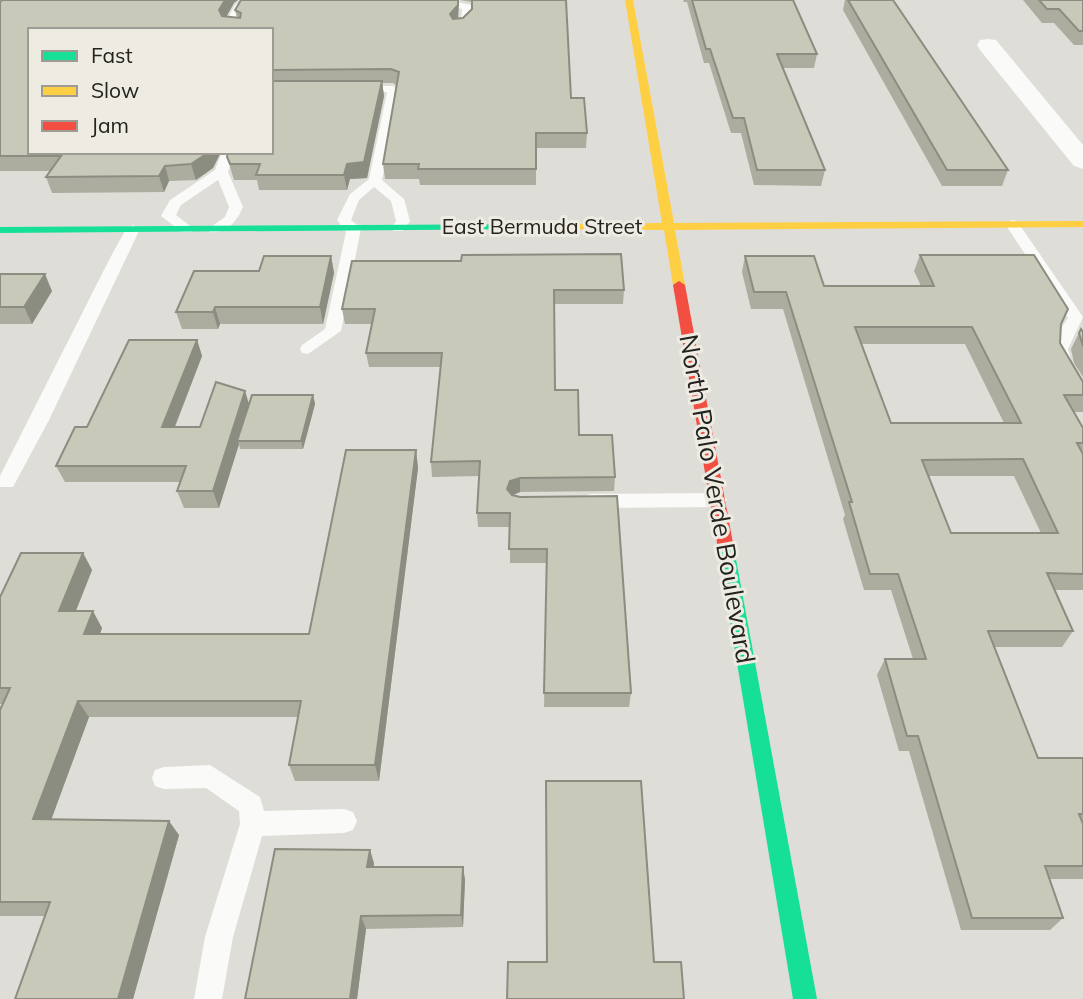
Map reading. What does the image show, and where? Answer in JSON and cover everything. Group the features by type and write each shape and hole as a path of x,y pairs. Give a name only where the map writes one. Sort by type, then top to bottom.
{"street":[{"name":"North Palo Verde Boulevard","path":"629,0 805,999"},
{"path":"988,45 1083,161"},
{"name":"East Bermuda Street","path":"0,230 1083,224"}],"lane":[{"path":"236,28 229,25 239,7 250,0"},
{"path":"434,0 467,7 466,21 458,28"},
{"path":"308,349 333,331 352,228 344,220 349,200 356,192 375,181 393,89 339,89"},
{"path":"187,229 168,216 175,203 221,172 227,154"},
{"path":"215,229 231,219 236,207 221,172"},
{"path":"375,181 397,199 403,221 398,228"},
{"path":"1012,224 1076,318 1060,340 1060,358 1083,394"},
{"path":"6,482 38,427 110,271 133,229"},
{"path":"572,502 717,500"},
{"path":"164,778 211,776 251,805 253,824 219,937 208,999"},
{"path":"253,824 344,821"}],"building":[{"path":"225,0 219,10 222,16 240,18 241,13 235,10 241,0 458,0 458,5 450,14 453,19 463,18 472,9 472,0 566,0 571,98 584,98 587,133 536,133 536,169 418,169 419,164 383,164 399,72 391,69 273,70 273,28 28,28 28,154 206,154 191,164 165,166 159,176 46,177 61,156 0,156 0,2"},
{"path":"692,0 793,0 817,54 777,54 825,170 757,170 744,118 733,118 710,49 706,49"},
{"path":"848,0 893,0 1008,170 947,170"},
{"path":"1039,0 1083,0 1083,31 1079,31 1059,9 1047,9"},
{"path":"273,81 382,81 364,162 347,164 344,175 256,175 260,164 230,164 228,154 273,154"},
{"path":"621,254 624,290 554,290 555,390 578,390 579,435 612,435 615,477 520,478 510,481 507,489 512,495 520,497 617,496 631,693 544,693 547,549 509,549 510,513 477,513 480,461 431,462 442,353 366,353 375,309 342,309 352,261 461,261 462,255"},
{"path":"920,255 1034,255 1068,309 1061,324 1060,343 1083,382 1083,395 1064,395 1083,428 1083,443 1077,443 1083,454 1083,574 1047,573 1073,631 988,631 1038,758 1083,758 1083,814 1079,814 1083,824 1083,866 1045,866 1063,918 972,918 918,736 907,736 885,659 926,659 898,574 870,574 849,502 852,502 786,292 754,292 745,256 814,256 824,286 934,286","holes":["855,327 972,327 1021,423 891,423","1023,459 1058,533 951,533 922,460"]},
{"path":"264,256 331,256 320,307 215,307 213,312 176,312 194,271 259,271"},
{"path":"0,274 45,274 24,307 0,307"},
{"path":"1081,329 1083,332 1083,346 1079,333"},
{"path":"129,340 197,340 162,427 200,427 216,382 245,391 213,491 177,491 186,466 56,466 75,427 87,427"},
{"path":"252,395 313,395 301,441 237,441"},
{"path":"346,450 416,450 375,765 289,765 301,701 78,701 33,819 169,821 118,999 15,999 50,902 0,902 0,710 10,688 0,688 0,597 21,553 83,553 59,611 93,611 84,634 309,634"},
{"path":"546,781 641,781 654,962 681,962 684,999 507,999 508,962 547,962"},
{"path":"275,849 370,850 367,867 463,867 461,915 361,916 350,999 245,999"}],"traffic: fast":[{"path":"0,230 539,227"},
{"path":"725,543 805,999"}],"traffic: slow":[{"path":"629,0 679,285"},
{"path":"539,227 1083,224"}],"traffic: jam":[{"path":"679,285 725,543"}]}
